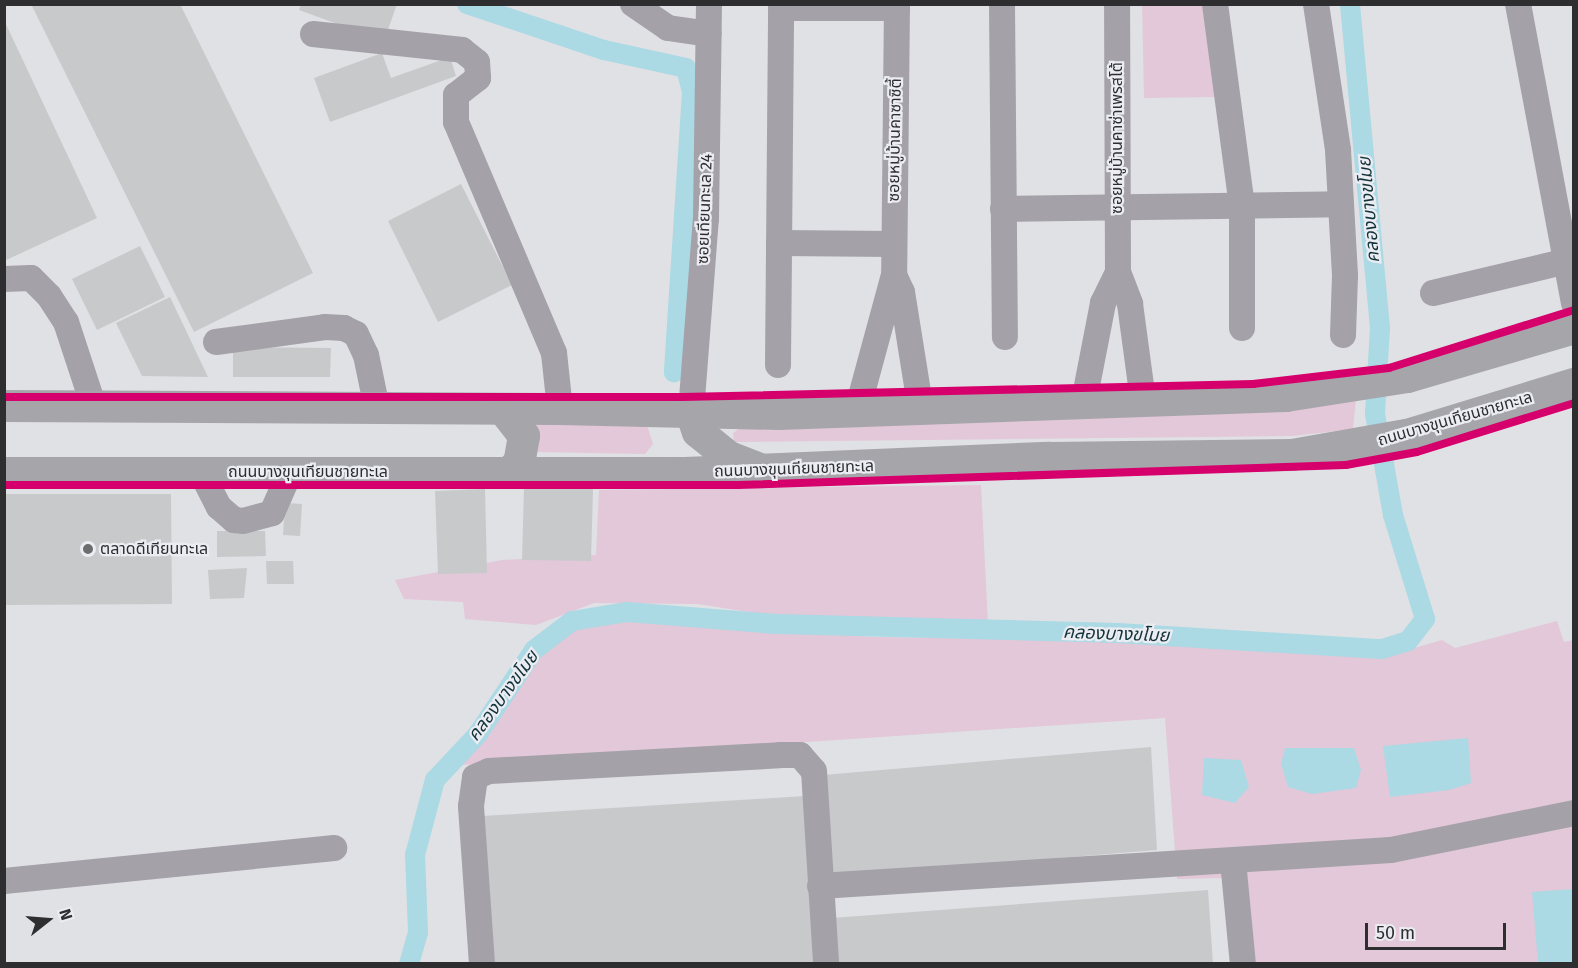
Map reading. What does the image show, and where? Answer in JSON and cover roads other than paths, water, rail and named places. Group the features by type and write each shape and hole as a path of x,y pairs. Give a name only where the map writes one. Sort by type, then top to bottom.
{"main road":[{"path":"4,406 560,409 691,412 921,411 1084,401 1143,400 1342,390 1408,377 1574,328"},
{"name":"ถนนบางขุนเทียนชายทะเล","path":"4,473 762,470 1050,458 1292,455 1335,450 1407,435 1574,384"},
{"path":"503,409 524,436 519,463 510,472"},
{"path":"691,412 698,432 729,457 762,470"}],"street":[{"path":"633,4 668,28 709,34"},
{"name":"ซอยเทียนทะเล 24","path":"691,412 706,219 709,4"},
{"path":"1002,4 1005,338"},
{"name":"ซอยหมู่บ้านคาซ่าเพรสโต้","path":"1117,4 1118,272 1130,304 1143,400"},
{"path":"1215,4 1242,207 1242,328"},
{"path":"1316,4 1338,150 1343,335"},
{"path":"1518,4 1563,262 1574,303"},
{"path":"778,365 781,6 897,6"},
{"name":"ซอยหมู่บ้านคาซาซิตี้","path":"897,6 894,275 902,292 921,411"},
{"path":"313,34 462,50 477,62 478,78 456,95 456,122 554,353 560,409"},
{"path":"1003,209 1341,204"},
{"path":"779,243 893,244"},
{"path":"1433,293 1563,262"},
{"name":"ซอยหมู่บ้านคาซ่าเพรสโต้","path":"1084,401 1103,303 1118,272"},
{"name":"ซอยหมู่บ้านคาซาซิตี้","path":"857,411 874,353 886,292 894,275"},
{"path":"4,279 30,278 49,296 66,322 94,407"},
{"path":"216,342 325,327 344,328 356,334 366,354 377,408"},
{"path":"1096,342 1135,342"},
{"path":"874,353 912,354"},
{"path":"201,472 219,507 234,520 243,521 272,513 290,472"},
{"path":"482,963 471,789 475,777 489,771 800,756 814,771 826,963"},
{"path":"820,885 1233,861 1430,845 1574,813"},
{"path":"4,881 334,848"},
{"path":"1233,861 1243,963"}],"water":[{"path":"1468,738 1471,783 1449,790 1390,797 1383,746"},
{"path":"1285,748 1354,748 1361,770 1356,788 1312,794 1288,787 1281,764"},
{"path":"1204,758 1241,760 1249,787 1235,803 1202,795"},
{"path":"1573,889 1573,963 1538,963 1532,892"}],"waterway":[{"path":"467,4 604,50 686,68 692,92 674,372"},
{"name":"คลองบางขโมย","path":"409,964 418,932 415,855 435,780 478,734 534,650 572,621 627,612 777,624 1118,633 1382,649 1408,641 1425,619 1393,515 1375,414 1380,328 1350,4"}],"place":[{"name":"ตลาดดีเทียนทะเล","path":"88,549"}]}
